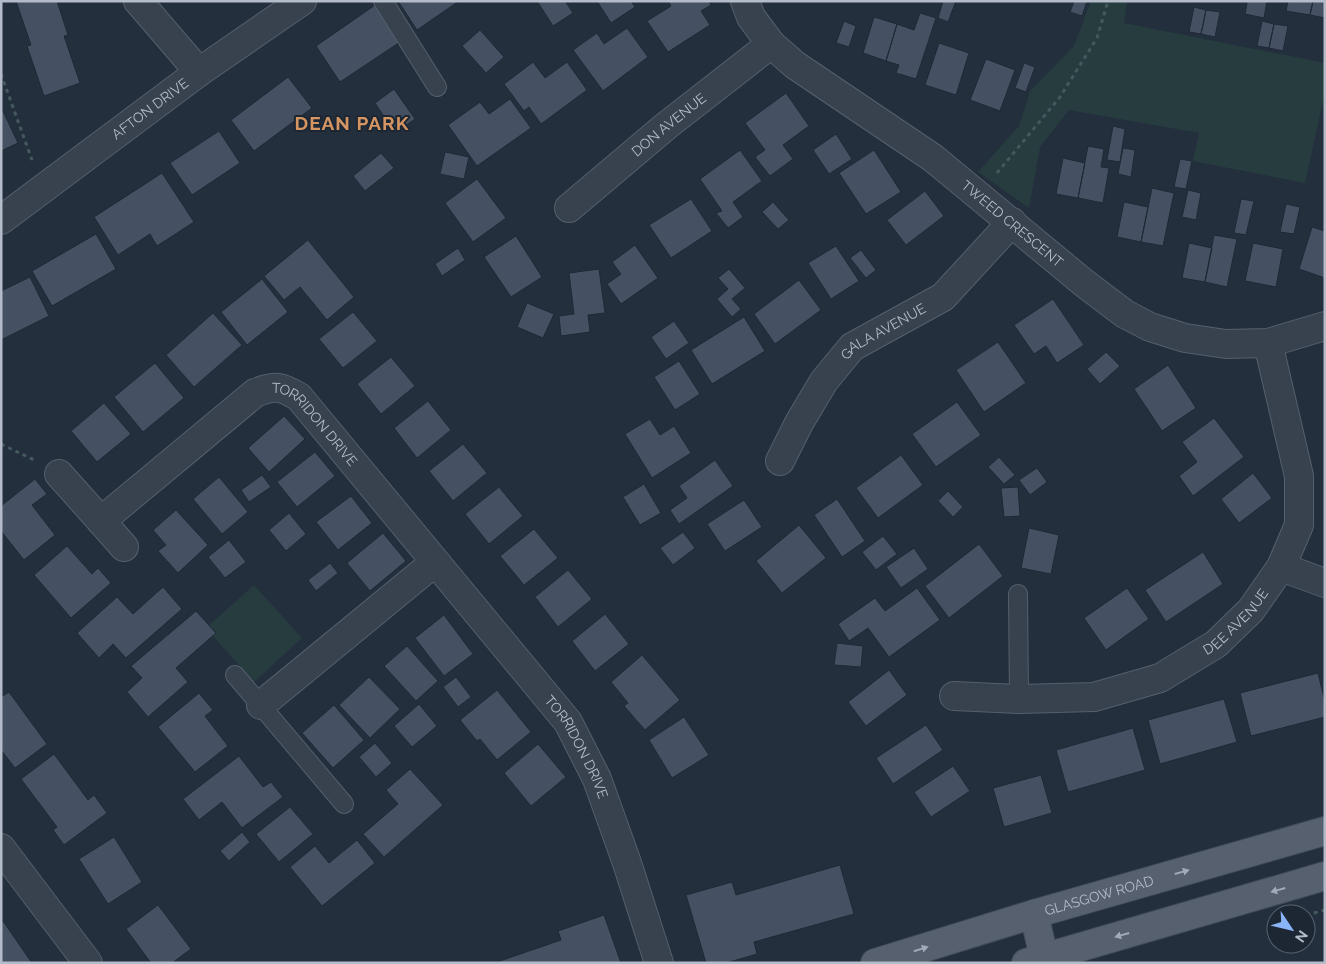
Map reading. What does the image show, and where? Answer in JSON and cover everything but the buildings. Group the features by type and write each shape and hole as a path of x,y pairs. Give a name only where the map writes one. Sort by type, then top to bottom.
{"main road":[{"name":"GLASGOW ROAD","path":"875,963 1034,914 1325,831"},
{"path":"1034,914 1039,961 1325,876"}],"street":[{"path":"138,1 199,72"},
{"name":"AFTON DRIVE","path":"1,220 199,72 302,1"},
{"name":"TWEED CRESCENT","path":"745,1 752,17 771,44 794,65 933,158 1104,299 1125,314 1150,327 1185,338 1226,344 1268,343 1325,326"},
{"name":"DON AVENUE","path":"569,208 666,126 771,44"},
{"name":"GALA AVENUE","path":"780,461 799,423 824,381 852,347 943,298 1012,222"},
{"name":"DEE AVENUE","path":"954,696 1019,699 1094,697 1160,678 1216,644 1251,610 1281,567 1299,525 1300,476 1268,343"},
{"name":"TORRIDON DRIVE","path":"101,521 255,393 268,388 285,388 299,397 568,722 597,779 659,963"},
{"path":"59,474 124,547"},
{"path":"261,705 435,562"},
{"path":"1281,567 1325,583"},
{"path":"1,848 88,963"}],"lane":[{"path":"383,1 436,87"},
{"path":"1018,594 1019,699"},
{"path":"236,675 344,804"}],"path":[{"path":"979,195 1060,96 1097,38 1108,1"},
{"path":"1,74 42,189"},
{"path":"1,444 59,474"}],"green space":[{"path":"1091,1 1127,1 1124,23 1325,63 1325,92 1305,183 1193,161 1199,133 1069,110 1040,147 1029,208 978,172 1019,126 1030,91 1074,46"},
{"path":"254,585 302,638 254,682 206,628"}],"district":[{"name":"DEAN PARK","path":"352,123"}]}
